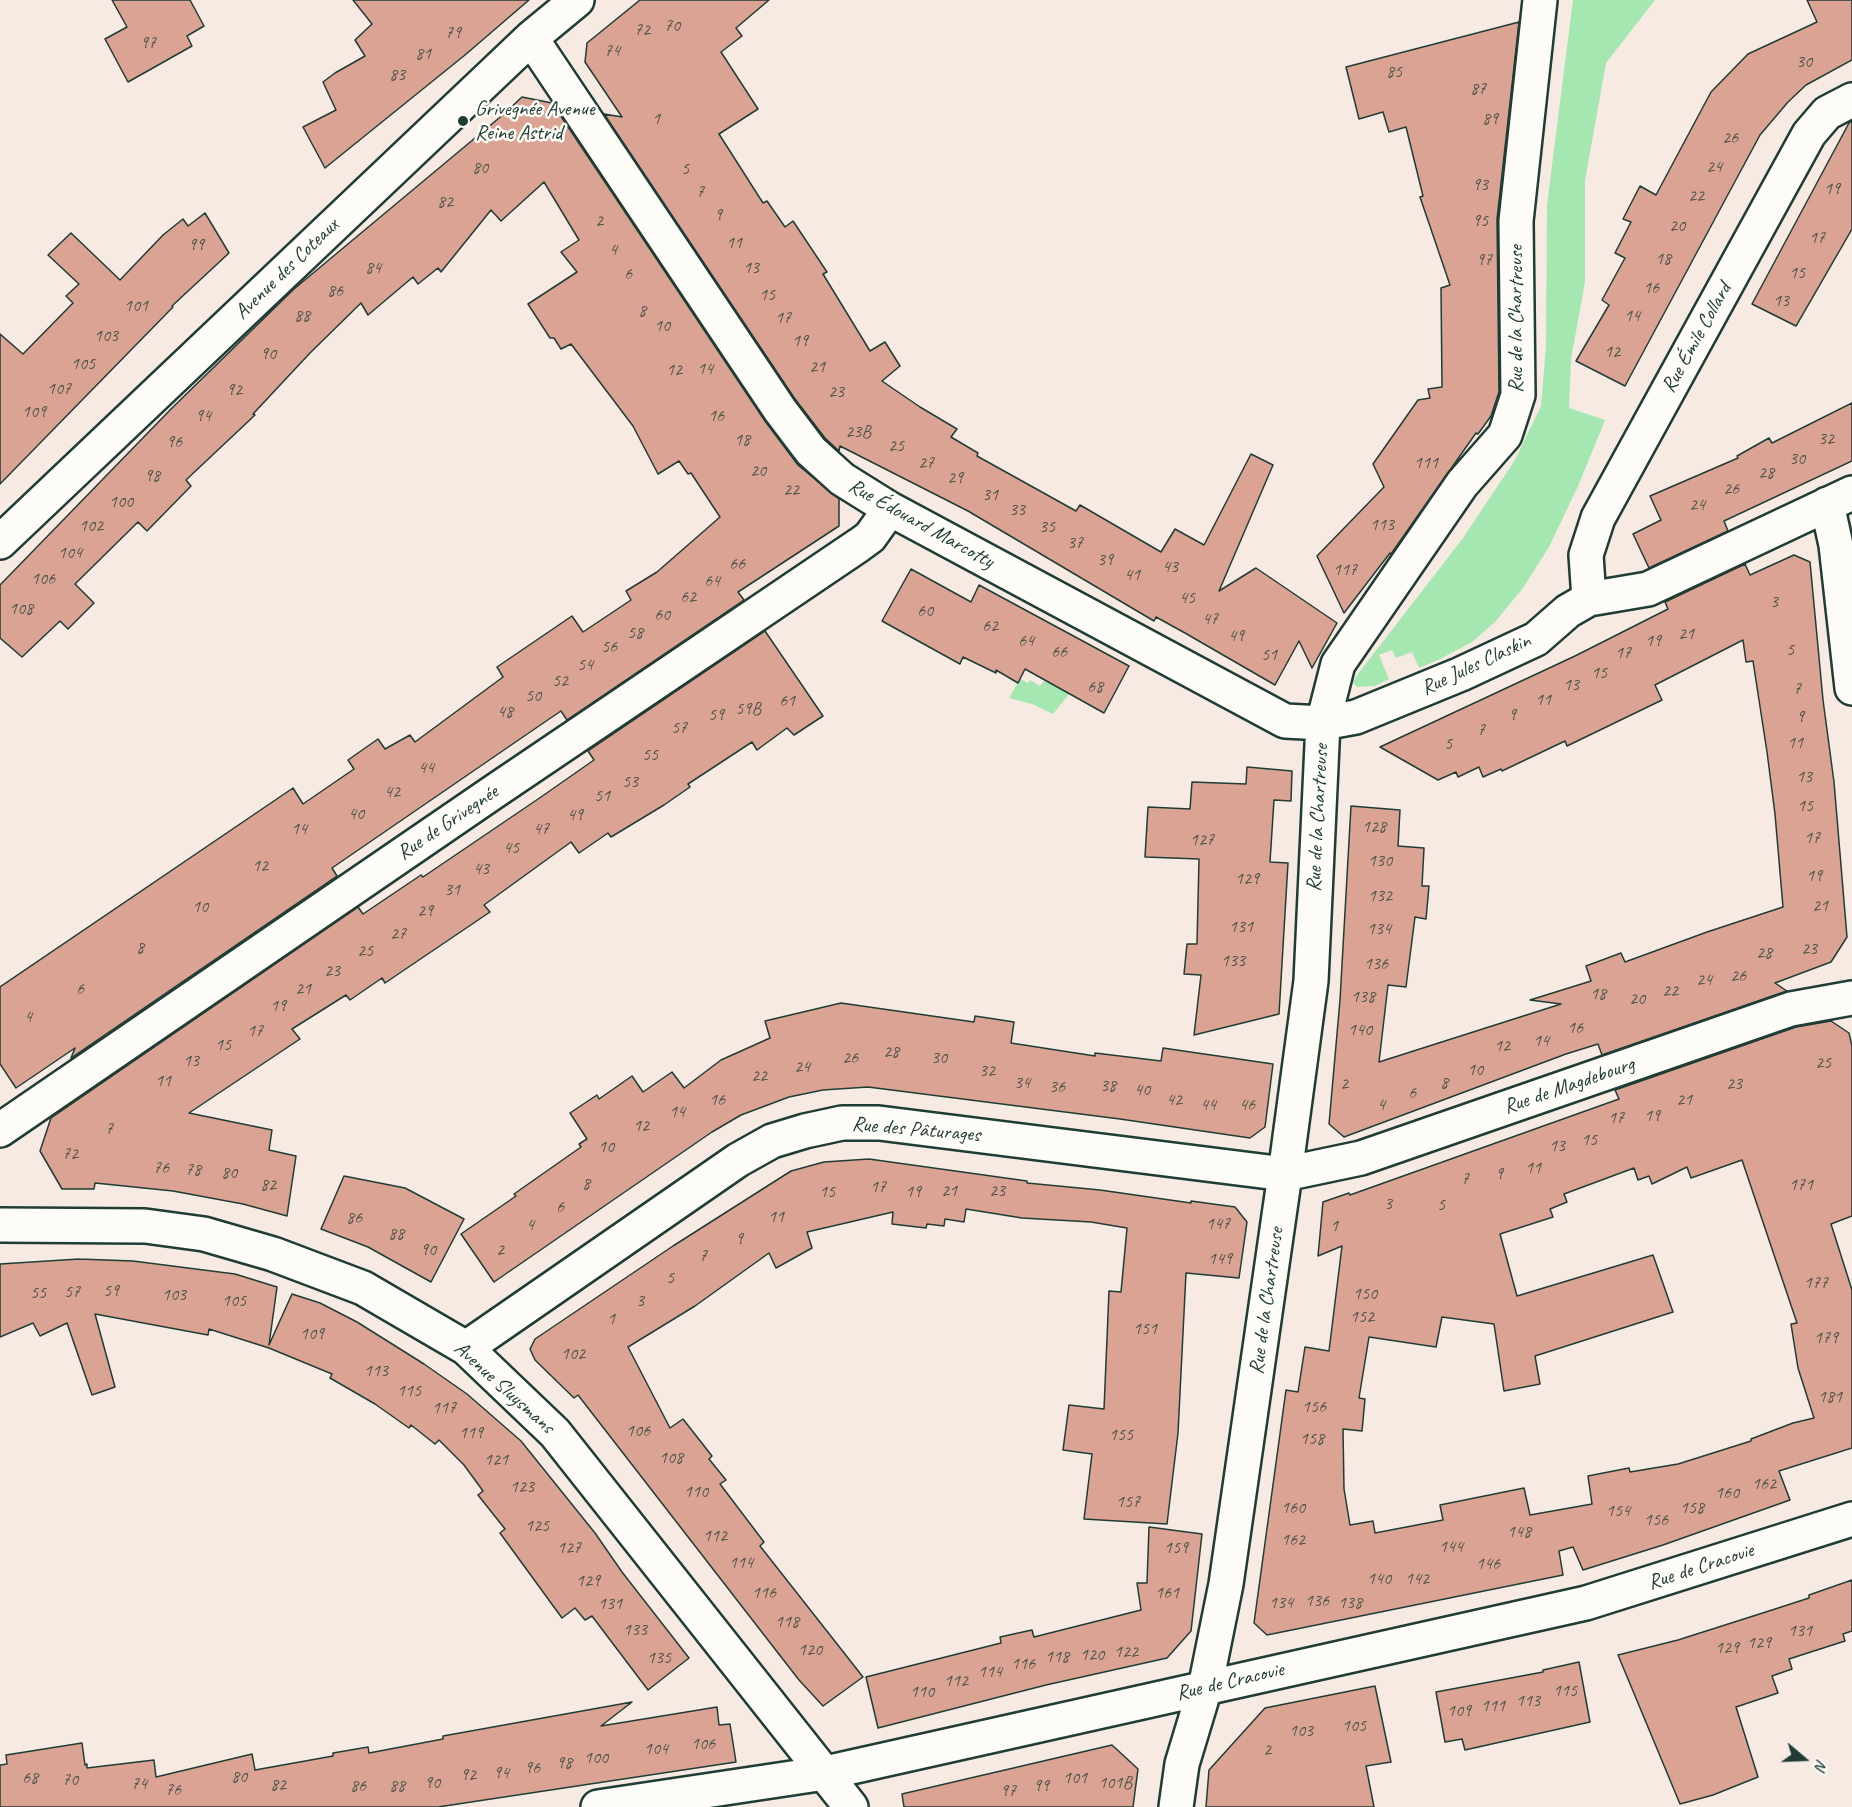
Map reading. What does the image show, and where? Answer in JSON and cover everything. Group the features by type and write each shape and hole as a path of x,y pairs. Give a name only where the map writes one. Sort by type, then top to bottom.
{"street":[{"name":"Avenue des Coteaux","path":"0,542 531,38 577,0"},
{"name":"Rue de la Chartreuse","path":"1176,1807 1182,1764 1205,1688 1226,1584 1285,1174 1311,981 1323,723 1338,664 1462,484 1505,435 1518,395 1516,221 1540,0"},
{"name":"Rue Édouard Marcotty","path":"531,38 773,400 811,451 842,479 890,509 1285,721 1323,723"},
{"name":"Rue Émile Collard","path":"1589,599 1586,555 1598,518 1809,134 1827,113 1852,100"},
{"name":"Rue Jules Claskin","path":"1323,723 1356,717 1461,674 1536,639 1568,611 1589,599 1648,589 1840,499"},
{"path":"1840,499 1836,545 1852,688"},
{"name":"Rue de Grivegnée","path":"0,1130 492,793 859,546 870,537 890,509"},
{"name":"Rue de Magdebourg","path":"1285,1174 1361,1158 1791,1009 1852,998"},
{"name":"Rue des Pâturages","path":"466,1348 738,1160 772,1141 842,1123 879,1123 1285,1174"},
{"name":"Avenue Sluysmans","path":"0,1225 145,1226 204,1234 273,1254 363,1288 466,1348 555,1433 851,1807"},
{"name":"Rue de Cracovie","path":"598,1807 825,1773 1586,1603 1852,1519"}],"green space":[{"path":"1573,0 1655,0 1606,63 1585,180 1585,282 1571,359 1569,408 1605,420 1579,484 1549,547 1523,588 1495,622 1472,642 1419,668 1412,652 1396,658 1392,650 1379,655 1389,679 1375,686 1357,687 1353,682 1358,674 1463,538 1515,460 1541,406 1546,346 1547,205"},
{"path":"1057,670 1077,680 1053,714 1032,704 1009,698 1020,679 1028,683 1030,680 1040,686 1044,681 1049,683"}],"building":[{"path":"112,0 190,0 204,26 187,36 192,46 128,82 105,39 127,27"},
{"path":"353,0 529,0 325,168 303,127 336,110 323,82 365,56 355,40 372,24"},
{"path":"640,0 769,0 736,28 742,36 721,52 758,109 719,134 763,203 767,201 785,227 793,221 827,272 823,274 870,351 885,342 900,366 882,381 957,429 951,437 978,453 977,456 1076,511 1080,505 1161,552 1175,529 1204,545 1251,454 1273,465 1219,591 1256,568 1337,623 1312,668 1299,641 1275,685 1156,617 1154,621 968,511 840,446 839,451 825,438 795,399 604,114 622,117 585,62 587,43"},
{"path":"1807,0 1852,0 1852,60 1806,85 1760,135 1625,386 1576,361 1609,305 1602,300 1625,258 1615,253 1631,222 1623,219 1640,186 1656,195 1711,92 1748,54 1817,22"},
{"path":"1519,22 1497,219 1499,392 1491,416 1478,434 1476,433 1391,554 1344,613 1317,556 1384,487 1373,464 1418,400 1430,398 1428,389 1442,387 1441,288 1450,285 1420,197 1423,196 1406,127 1389,132 1383,112 1359,119 1346,67"},
{"path":"522,97 552,103 765,421 798,465 839,499 839,526 738,592 744,600 567,720 561,711 332,868 337,876 71,1058 75,1048 16,1088 0,1064 0,987 293,788 303,804 354,769 348,760 378,739 385,749 410,735 415,742 503,677 497,667 572,616 583,632 631,600 626,591 657,572 720,517 691,473 688,474 679,461 658,474 633,426 571,344 561,349 554,338 550,338 528,304 577,272 561,252 579,240 544,182 501,221 491,210 441,272 438,268 418,284 413,277 368,315 361,303 310,353 253,414 255,415 186,480 191,486 147,531 138,522 75,584 94,603 68,629 60,621 22,657 0,638 0,585 171,409 294,289"},
{"path":"1852,121 1852,229 1796,326 1752,304"},
{"path":"205,213 229,253 172,306 0,484 0,334 23,354 73,303 66,296 79,284 48,255 71,233 120,280 163,235 183,219 188,226"},
{"path":"1852,403 1852,461 1724,521 1728,531 1649,568 1633,534 1661,520 1650,496 1738,458 1737,456 1769,438 1772,443"},
{"path":"1794,555 1810,562 1823,700 1834,782 1847,937 1831,962 1775,983 1787,991 1602,1055 1598,1044 1566,1054 1344,1137 1329,1124 1340,1000 1351,806 1400,810 1398,846 1424,848 1422,886 1429,886 1426,919 1415,917 1406,987 1388,985 1379,1062 1561,1004 1530,1000 1591,981 1586,966 1621,953 1625,962 1783,907 1767,752 1753,661 1746,662 1743,640 1655,685 1662,700 1567,746 1565,741 1502,771 1501,769 1483,777 1479,767 1458,777 1456,772 1438,780 1380,747 1575,656 1668,609 1665,602 1745,564 1750,575"},
{"path":"911,569 971,602 979,585 1129,666 1104,713 1025,669 1018,683 996,670 996,673 963,657 960,664 882,621"},
{"path":"765,631 823,716 794,735 787,728 757,750 752,742 688,784 690,787 664,805 611,837 608,833 579,853 571,842 484,905 490,912 385,983 382,978 350,1000 346,995 292,1029 300,1039 189,1113 272,1130 269,1150 296,1156 287,1216 243,1204 173,1191 95,1183 94,1189 62,1189 40,1151 51,1118 358,907 363,914 421,875 423,877 541,797 594,760 588,751"},
{"path":"1247,767 1292,771 1291,801 1274,800 1270,862 1288,863 1279,1014 1194,1035 1201,975 1184,974 1187,944 1197,944 1199,859 1145,857 1148,807 1190,809 1192,782 1246,784"},
{"path":"841,1003 974,1022 975,1016 1014,1022 1011,1043 1095,1056 1095,1053 1161,1061 1163,1048 1273,1064 1265,1127 1250,1138 868,1087 823,1090 789,1097 741,1115 712,1132 494,1282 461,1234 581,1147 579,1144 587,1139 570,1113 597,1095 599,1099 632,1076 643,1092 672,1072 684,1088 721,1060 770,1038 765,1021"},
{"path":"1831,1021 1849,1033 1852,1046 1852,1216 1831,1224 1852,1290 1852,1448 1779,1471 1790,1500 1663,1545 1583,1570 1573,1547 1559,1551 1563,1575 1267,1635 1254,1623 1286,1390 1298,1392 1305,1347 1329,1351 1342,1246 1318,1256 1323,1202 1349,1193 1350,1195 1619,1099 1615,1090 1796,1027","holes":["1742,1160 1797,1323 1791,1324 1798,1368 1814,1418 1793,1423 1751,1439 1751,1441 1678,1464 1630,1472 1629,1468 1588,1476 1592,1504 1530,1515 1524,1488 1440,1505 1443,1520 1375,1533 1373,1521 1350,1525 1344,1489 1343,1429 1362,1431 1365,1399 1359,1398 1369,1337 1436,1347 1442,1317 1494,1324 1504,1391 1540,1384 1535,1356 1673,1312 1653,1255 1517,1296 1500,1234 1553,1217 1550,1209 1567,1202 1564,1194 1634,1168 1638,1180 1649,1176 1652,1184 1687,1167 1691,1178"]},
{"path":"869,1159 1027,1181 1027,1183 1235,1207 1247,1222 1239,1278 1186,1273 1178,1433 1167,1524 1084,1519 1092,1454 1063,1450 1069,1405 1104,1409 1109,1291 1121,1292 1127,1228 1091,1222 1022,1218 966,1209 964,1222 945,1219 944,1226 927,1224 926,1228 892,1224 893,1212 807,1232 812,1248 776,1268 769,1253 695,1306 628,1347 670,1428 683,1419 712,1456 709,1459 726,1480 720,1484 764,1542 760,1546 863,1677 823,1706 799,1680 578,1395 574,1398 535,1360 530,1349 535,1339 673,1246 791,1171 824,1162"},
{"path":"344,1176 405,1188 464,1219 431,1282 368,1247 321,1229"},
{"path":"79,1259 133,1261 235,1274 277,1287 269,1345 292,1294 320,1303 357,1322 424,1364 467,1394 521,1441 595,1533 622,1572 689,1658 648,1690 592,1616 585,1620 575,1608 562,1618 500,1533 505,1529 478,1495 483,1491 464,1465 439,1440 435,1444 411,1425 409,1428 375,1404 330,1378 332,1374 269,1348 209,1329 208,1335 95,1314 115,1387 92,1395 67,1323 40,1336 33,1323 0,1337 0,1264"},
{"path":"1149,1527 1202,1534 1191,1631 1167,1658 1046,1685 878,1728 866,1677 1001,1643 1000,1637 1032,1630 1034,1637 1141,1610 1137,1583 1147,1583"},
{"path":"1852,1580 1852,1631 1843,1634 1845,1641 1789,1659 1792,1669 1772,1676 1778,1693 1736,1707 1758,1777 1713,1795 1680,1804 1618,1655 1678,1640 1772,1610"},
{"path":"1579,1662 1590,1722 1465,1750 1462,1739 1445,1742 1436,1692 1543,1672 1543,1670"},
{"path":"1375,1686 1391,1762 1366,1766 1374,1807 1206,1807 1209,1770 1265,1708"},
{"path":"632,1702 601,1726 717,1707 719,1725 730,1724 736,1762 438,1807 0,1807 0,1765 7,1764 6,1755 82,1743 87,1768 154,1760 156,1777 252,1754 255,1770 333,1756 333,1753 368,1747 369,1753 443,1739 443,1736"},
{"path":"1112,1745 1138,1769 1133,1807 904,1807 902,1794"}],"place":[{"name":"Grivegnée Avenue Reine Astrid","path":"463,121"}]}
